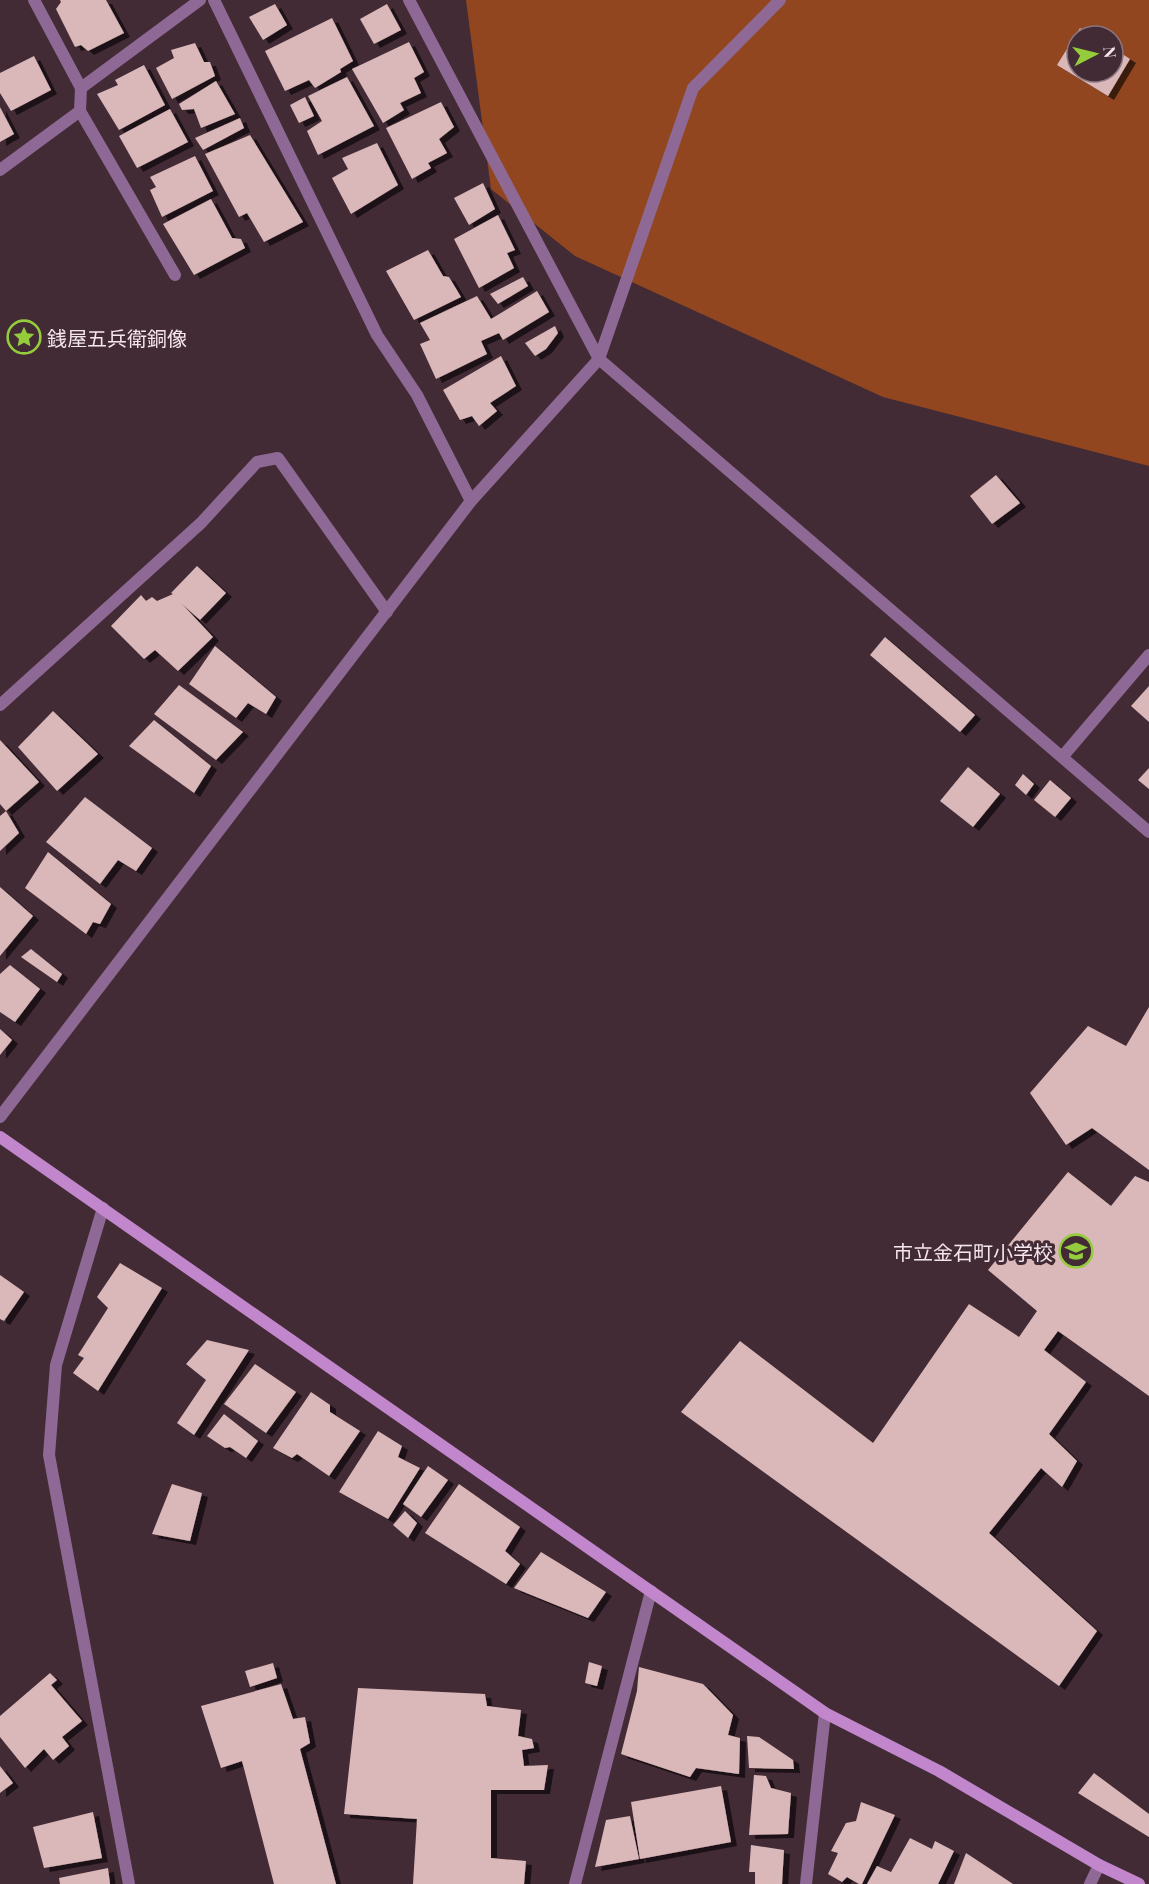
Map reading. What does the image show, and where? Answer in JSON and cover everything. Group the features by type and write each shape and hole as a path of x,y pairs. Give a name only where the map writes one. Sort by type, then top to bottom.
{"street":[{"path":"34,0 81,88 80,111 175,275"},
{"path":"81,88 200,0"},
{"path":"214,0 376,335 417,395 471,501"},
{"path":"409,0 599,359 1149,832"},
{"path":"0,1117 471,501 599,359 693,88 780,0"},
{"path":"0,170 80,111"},
{"path":"0,705 201,523 257,462 278,458 387,612"},
{"path":"1063,756 1149,655"},
{"path":"0,1137 825,1713 939,1771 1099,1866 1139,1884"},
{"path":"103,1208 56,1365 49,1455 129,1884"},
{"path":"575,1884 651,1591"},
{"path":"806,1884 825,1713"},
{"path":"1090,1884 1099,1866"}],"shaded area":[{"path":"466,0 1149,0 1149,466 883,397 575,256 491,189"}],"building":[{"path":"60,0 106,0 124,33 88,51 81,45 75,47 56,9"},
{"path":"275,4 287,25 263,40 249,17"},
{"path":"387,4 401,30 374,44 360,19"},
{"path":"332,18 353,61 340,69 341,72 315,88 309,80 285,91 265,51"},
{"path":"409,42 424,72 414,78 421,93 400,103 404,110 383,123 352,69"},
{"path":"195,43 204,62 210,62 215,76 172,99 156,68 174,58 171,50"},
{"path":"1065,52 1065,70 1057,65"},
{"path":"34,56 51,90 11,111 0,93 0,73"},
{"path":"1125,56 1130,59 1125,67"},
{"path":"144,65 165,105 119,130 97,94 118,85 115,80"},
{"path":"347,77 374,126 318,155 307,131 322,121 308,96"},
{"path":"216,81 235,114 201,128 194,109 182,110 179,104"},
{"path":"1088,84 1115,84 1108,96"},
{"path":"305,97 314,116 299,123 290,105"},
{"path":"441,102 454,127 439,139 447,153 428,163 431,168 412,179 386,128"},
{"path":"0,107 14,134 0,142"},
{"path":"170,109 188,142 137,168 119,136"},
{"path":"240,118 244,128 203,150 195,138"},
{"path":"250,135 303,222 264,242 247,213 239,217 205,154"},
{"path":"377,143 398,185 351,214 332,178 348,169 342,158"},
{"path":"195,156 213,191 162,217 150,190 156,187 150,177"},
{"path":"483,183 495,209 469,225 454,198"},
{"path":"211,199 232,238 241,239 245,248 194,275 163,224"},
{"path":"498,215 515,250 507,253 514,268 479,288 454,239"},
{"path":"428,250 443,276 449,277 461,297 414,320 386,271"},
{"path":"523,277 528,286 498,304 490,294"},
{"path":"537,291 549,312 503,340 499,333 481,341 487,354 436,379 420,344 430,340 420,323 477,296 491,319"},
{"path":"555,326 558,333 546,349 535,356 525,343"},
{"path":"501,356 516,386 490,403 497,411 479,426 472,416 460,420 443,390"},
{"path":"996,475 1020,503 992,524 970,496"},
{"path":"197,566 226,593 200,620 182,604 213,637 178,671 155,650 144,659 111,626 141,595 146,601 152,597 157,601 173,594 171,593"},
{"path":"885,637 975,715 960,732 870,655"},
{"path":"215,646 276,697 266,714 248,703 236,718 189,684"},
{"path":"179,685 243,732 216,760 154,714"},
{"path":"1149,686 1149,722 1131,706"},
{"path":"53,711 98,754 57,791 18,747"},
{"path":"154,720 211,766 194,793 129,746"},
{"path":"0,740 39,782 6,811 0,804"},
{"path":"968,767 1000,794 973,827 940,801"},
{"path":"1149,768 1149,789 1138,780"},
{"path":"1023,774 1034,784 1026,795 1015,785"},
{"path":"1050,780 1071,798 1055,817 1034,800"},
{"path":"85,797 152,848 136,871 118,860 100,884 46,842"},
{"path":"6,811 19,833 0,851 0,816"},
{"path":"48,852 111,904 100,924 93,922 86,934 25,888"},
{"path":"0,887 33,916 0,956"},
{"path":"31,949 62,974 57,982 21,957"},
{"path":"10,965 40,989 15,1022 0,1012 0,974"},
{"path":"1149,1007 1149,1170 1092,1128 1066,1145 1030,1093 1088,1026 1126,1046"},
{"path":"0,1029 12,1040 0,1055"},
{"path":"1068,1172 1111,1206 1135,1176 1149,1182 1149,1396 1058,1331 1044,1350 1086,1382 1049,1434 1077,1461 1062,1487 1041,1468 989,1533 1097,1631 1059,1686 681,1412 740,1341 873,1443 969,1304 1019,1337 1037,1311 988,1270"},
{"path":"120,1263 162,1288 98,1391 73,1373 84,1358 78,1355 108,1308 97,1297"},
{"path":"0,1275 24,1292 4,1321 0,1319"},
{"path":"207,1340 249,1350 194,1435 177,1423 206,1380 186,1364"},
{"path":"255,1364 296,1392 266,1433 224,1404"},
{"path":"311,1392 330,1405 330,1412 360,1431 329,1476 297,1454 292,1458 273,1448"},
{"path":"224,1414 258,1441 246,1458 207,1436"},
{"path":"378,1431 402,1446 398,1457 420,1468 388,1519 339,1492"},
{"path":"428,1466 448,1480 421,1517 403,1504"},
{"path":"172,1484 202,1493 190,1541 152,1534"},
{"path":"459,1484 520,1527 505,1551 520,1564 506,1584 425,1533"},
{"path":"405,1511 417,1523 408,1538 393,1525"},
{"path":"541,1552 606,1592 588,1618 514,1588"},
{"path":"589,1662 602,1666 597,1686 585,1683"},
{"path":"273,1663 277,1678 250,1687 245,1671"},
{"path":"639,1667 703,1684 733,1715 728,1735 740,1738 739,1774 696,1768 690,1777 621,1754 637,1691"},
{"path":"50,1673 57,1680 51,1685 82,1721 62,1737 69,1746 53,1760 44,1749 25,1768 0,1737 0,1716"},
{"path":"281,1684 293,1719 305,1717 310,1743 300,1749 336,1884 274,1884 242,1761 221,1768 201,1706"},
{"path":"358,1688 485,1694 487,1706 521,1710 518,1736 532,1739 534,1748 522,1750 524,1766 548,1765 544,1790 491,1790 491,1858 526,1861 524,1884 413,1884 417,1819 344,1814"},
{"path":"747,1736 759,1737 793,1760 794,1769 749,1768"},
{"path":"0,1766 13,1783 0,1793"},
{"path":"1094,1773 1149,1814 1149,1837 1078,1793"},
{"path":"754,1775 766,1776 771,1788 791,1793 788,1834 749,1835"},
{"path":"721,1786 731,1842 640,1859 631,1802"},
{"path":"861,1802 895,1815 862,1884 847,1877 842,1882 828,1874 838,1853 831,1851 846,1823 856,1821"},
{"path":"93,1812 102,1858 44,1868 33,1827"},
{"path":"630,1816 639,1859 595,1867 606,1820"},
{"path":"910,1838 932,1849 935,1841 954,1851 938,1884 867,1884 877,1866 891,1872"},
{"path":"751,1845 784,1850 782,1884 755,1884 755,1872 749,1872"},
{"path":"966,1853 1013,1884 954,1884"},
{"path":"108,1868 110,1884 60,1884 59,1878"}],"place":[{"name":"銭屋五兵衛銅像","path":"24,337"},
{"name":"市立金石町小学校","path":"1076,1251"}]}
